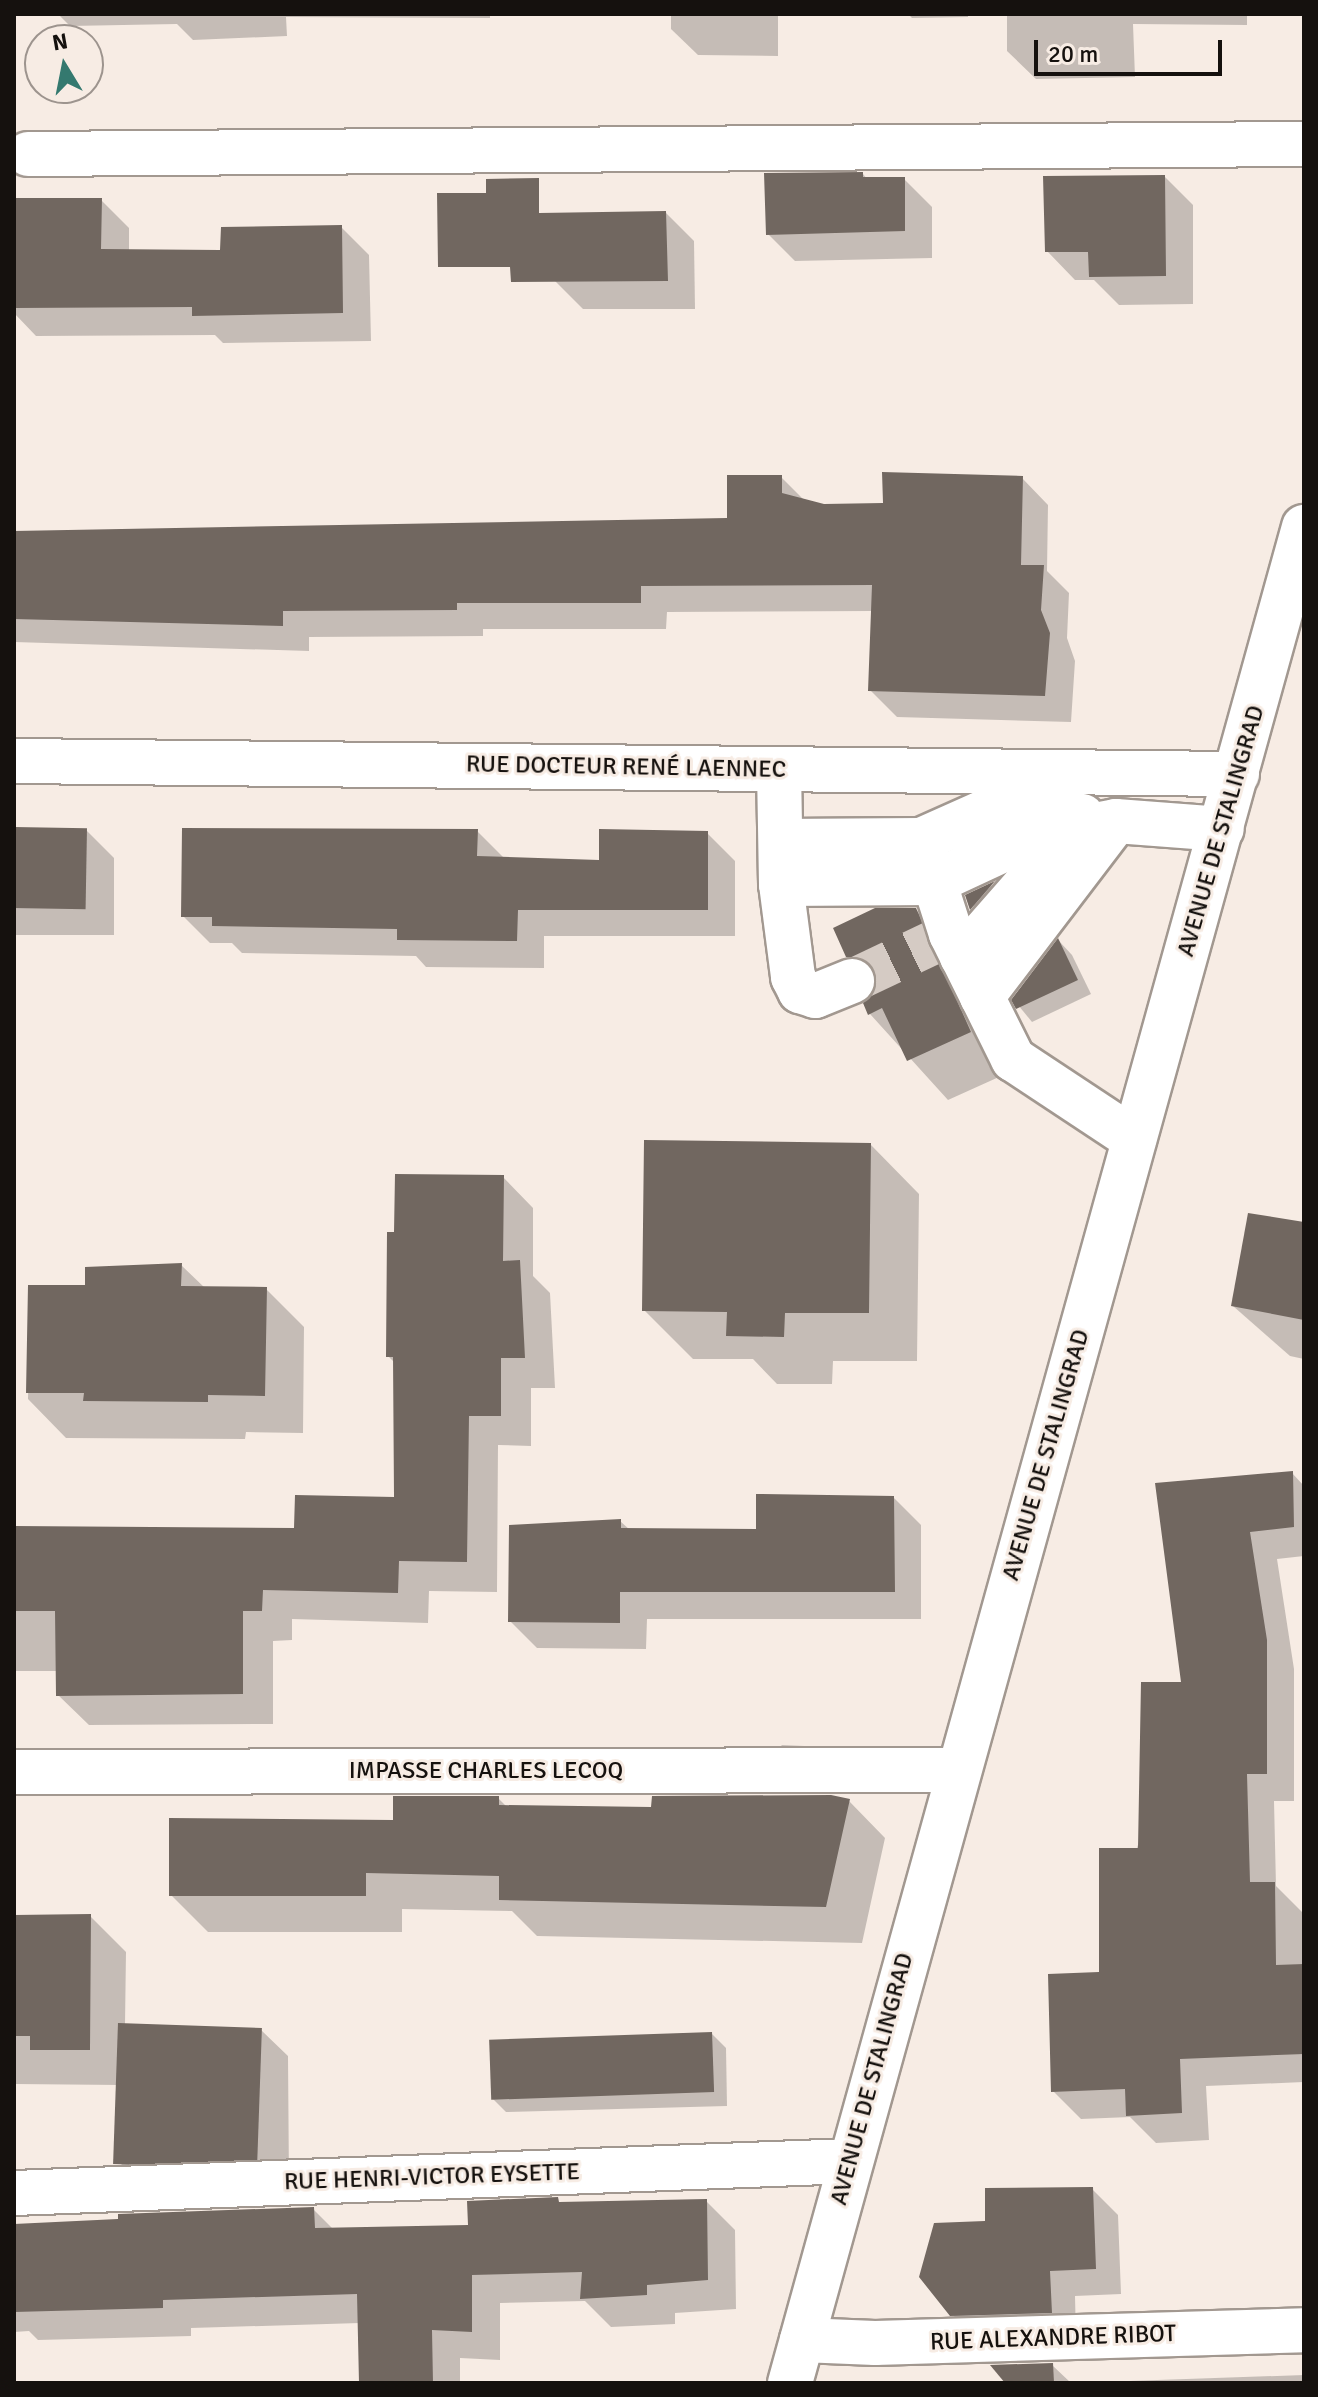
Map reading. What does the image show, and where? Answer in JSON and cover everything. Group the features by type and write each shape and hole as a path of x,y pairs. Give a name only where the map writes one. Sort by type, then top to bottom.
{"street":[{"path":"28,154 1304,144"},
{"name":"AVENUE DE STALINGRAD","path":"790,2383 957,1770 1304,527"},
{"name":"RUE DOCTEUR RENÉ LAENNEC","path":"14,761 1237,774"},
{"path":"779,769 781,884 793,977 800,991 815,996 852,981"},
{"path":"781,841 921,840 1002,804 1116,821 1222,829"},
{"path":"781,884 932,883 1031,837 1116,821"},
{"path":"962,957 1040,868 1116,821"},
{"path":"982,997 1116,821"},
{"path":"921,840 932,883 962,957 1013,1059 1134,1139"},
{"name":"IMPASSE CHARLES LECOQ","path":"14,1772 957,1770"},
{"name":"RUE HENRI-VICTOR EYSETTE","path":"14,2193 850,2161"},
{"name":"RUE ALEXANDRE RIBOT","path":"802,2340 875,2343 1304,2330"}],"building":[{"path":"863,172 863,177 905,177 905,231 766,235 764,173"},
{"path":"1165,175 1166,276 1089,277 1088,252 1045,252 1043,176"},
{"path":"539,178 539,213 666,211 668,281 511,282 510,267 438,267 437,193 486,193 486,179"},
{"path":"14,198 102,198 101,249 220,250 221,227 342,225 343,313 192,316 192,307 14,308"},
{"path":"882,472 1023,476 1021,565 1044,565 1041,610 1050,633 1045,696 868,691 872,585 641,586 641,603 457,603 457,610 283,611 283,626 14,619 14,531 727,518 727,475 782,475 782,493 824,504 883,503"},
{"path":"14,827 87,828 86,909 14,908"},
{"path":"182,828 478,829 477,856 599,860 599,829 708,831 708,910 518,910 517,941 397,940 397,929 212,926 212,917 181,917"},
{"path":"995,881 970,910 965,895"},
{"path":"875,908 916,908 971,1032 907,1061 882,1008 868,1015 863,1003 877,985 875,971 867,961 846,957 833,928"},
{"path":"1058,938 1078,980 1016,1009 1011,1000"},
{"path":"644,1140 871,1143 869,1313 785,1313 784,1337 726,1336 727,1312 642,1311"},
{"path":"395,1174 504,1175 503,1261 520,1260 525,1358 501,1358 501,1416 469,1416 467,1562 399,1561 398,1593 263,1590 262,1611 243,1611 243,1694 56,1696 55,1611 14,1611 14,1526 294,1528 295,1495 394,1497 393,1357 386,1357 387,1232 394,1232"},
{"path":"1248,1213 1304,1222 1304,1320 1231,1306"},
{"path":"182,1263 181,1286 267,1287 265,1396 208,1395 208,1402 83,1401 84,1393 26,1393 28,1285 85,1285 85,1267"},
{"path":"1293,1471 1294,1527 1250,1532 1267,1640 1267,1774 1247,1774 1250,1882 1275,1882 1276,1965 1304,1964 1304,2054 1180,2059 1182,2113 1126,2116 1125,2089 1051,2092 1048,1974 1099,1972 1099,1848 1138,1848 1141,1682 1181,1682 1155,1483"},
{"path":"756,1494 894,1496 895,1592 620,1592 620,1623 508,1622 509,1525 621,1519 621,1528 756,1529"},
{"path":"831,1795 850,1799 826,1907 499,1900 499,1876 366,1873 366,1896 169,1896 169,1818 393,1820 393,1796 499,1796 499,1805 651,1807 652,1796"},
{"path":"91,1914 90,2050 30,2050 30,2036 14,2036 14,1915"},
{"path":"118,2023 262,2028 257,2169 113,2164"},
{"path":"712,2032 714,2092 491,2100 489,2040"},
{"path":"1093,2187 1096,2269 1050,2271 1052,2313 950,2316 919,2277 934,2223 985,2221 985,2188"},
{"path":"558,2197 559,2202 707,2199 708,2280 647,2285 647,2295 580,2299 582,2272 472,2275 472,2332 432,2330 433,2383 359,2383 357,2294 163,2300 163,2308 14,2312 14,2224 118,2219 118,2214 314,2207 315,2228 468,2225 467,2201"},
{"path":"1053,2363 1054,2383 1005,2383 990,2365"}],"tunnel":[{"path":"852,981 951,934"}]}
